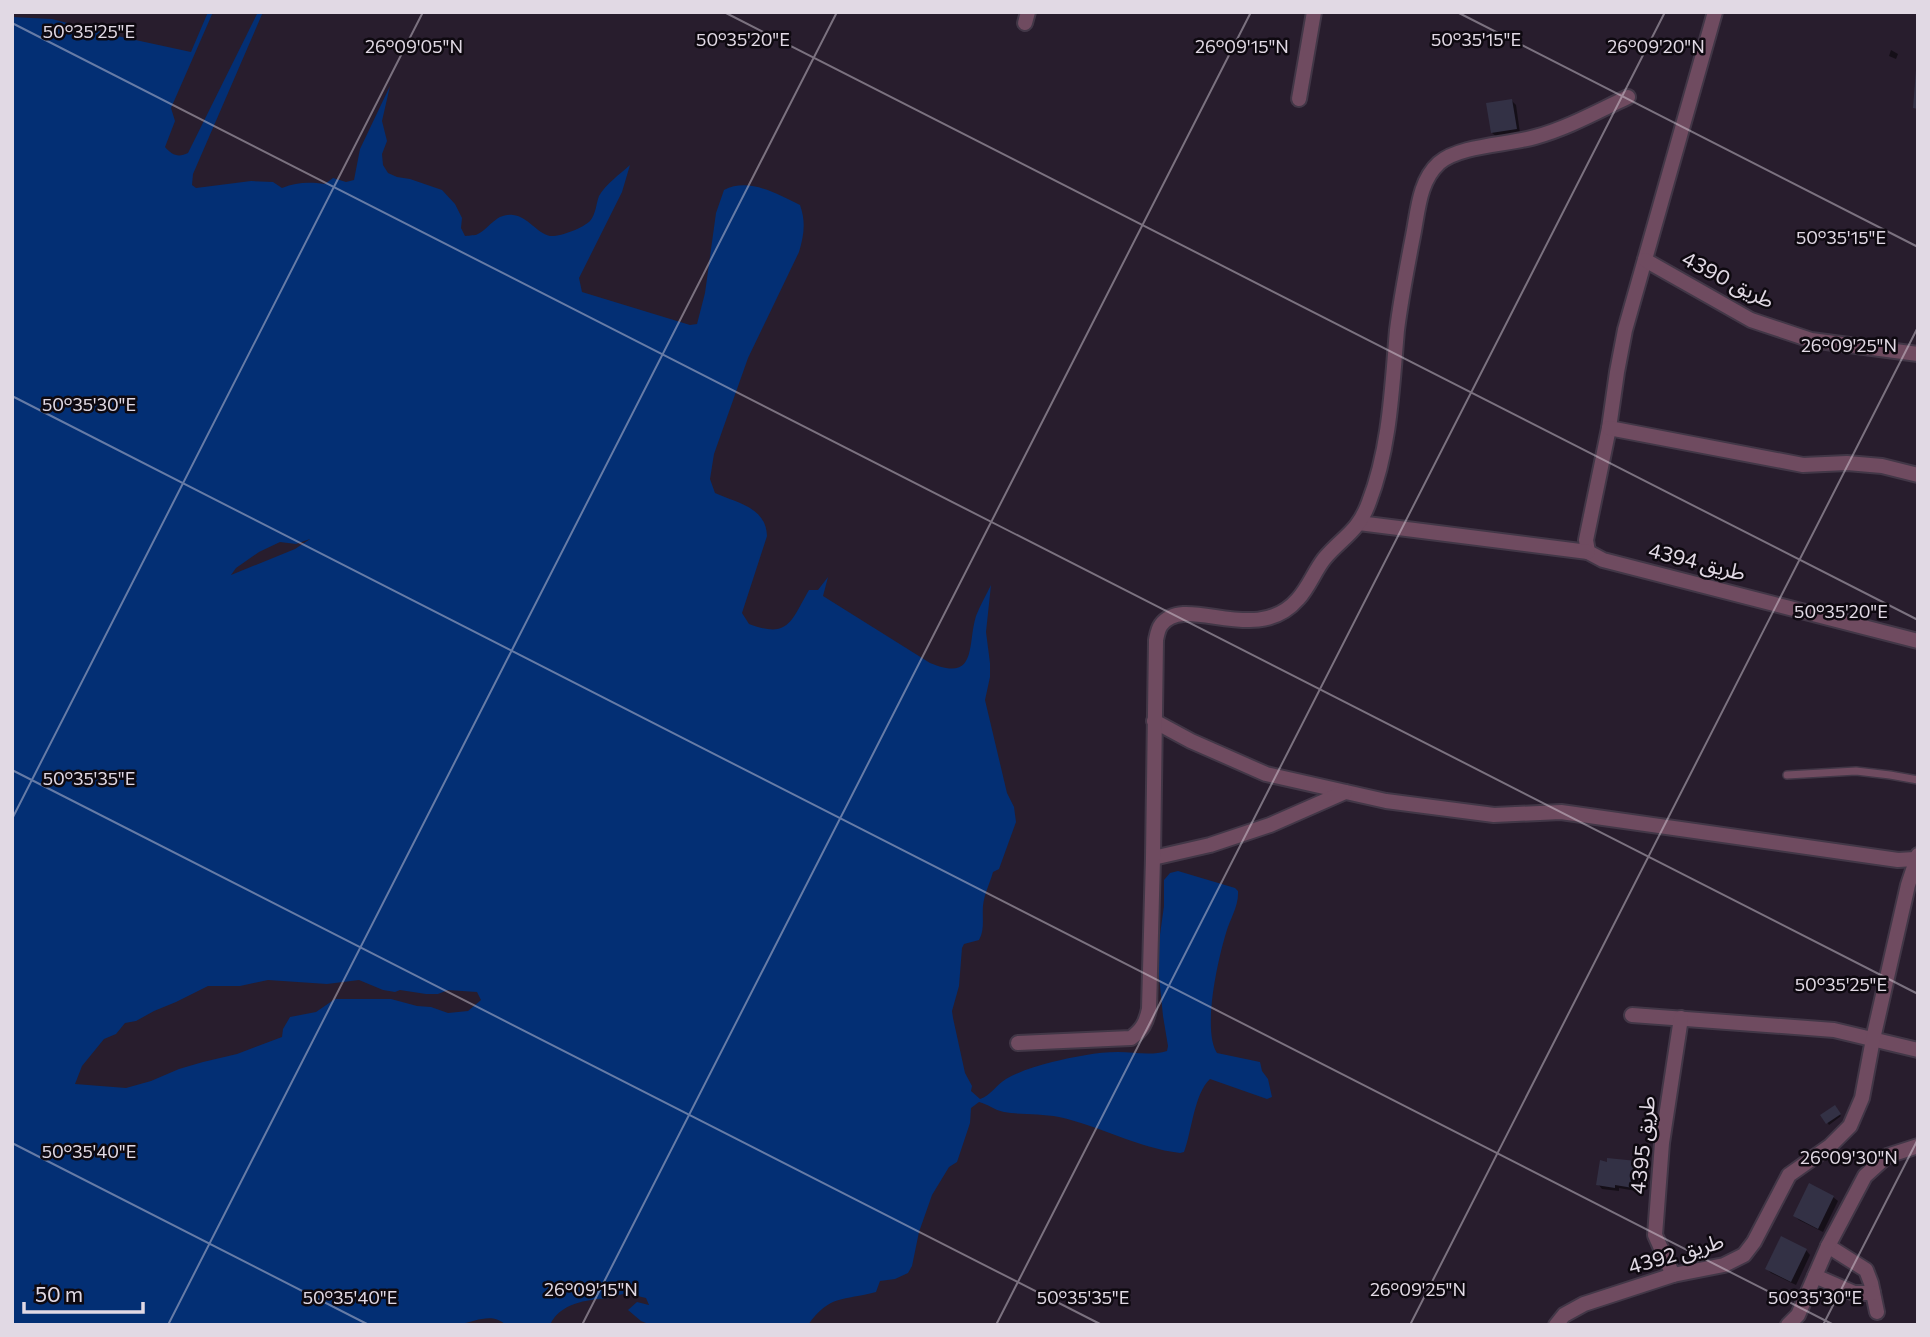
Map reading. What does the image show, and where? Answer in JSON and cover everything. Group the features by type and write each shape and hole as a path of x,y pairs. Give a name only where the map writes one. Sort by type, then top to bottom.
{"street":[{"path":"1299,99 1314,12"},
{"path":"1588,552 1587,540 1625,330 1715,12"},
{"path":"1018,1044 1120,1040 1130,1038 1140,1031 1147,1021 1153,858 1156,640 1160,626 1171,616 1185,613 1262,621 1282,613 1298,600 1325,558 1359,523 1370,501 1384,444 1406,269 1427,177 1451,155 1536,137 1628,97"},
{"name":"طريق 4390","path":"1645,260 1751,320 1811,340 1918,354"},
{"path":"1609,428 1803,465 1847,463 1918,475"},
{"name":"طريق 4394","path":"1359,523 1588,552 1603,560 1918,641"},
{"path":"1154,722 1266,775 1386,801 1494,815 1561,812 1898,860 1917,857"},
{"path":"1153,858 1210,845 1270,825 1346,792"},
{"name":"طريق 4392","path":"1556,1325 1564,1315 1584,1304 1673,1275 1724,1265 1744,1255 1754,1242 1789,1175 1830,1146 1850,1126 1862,1098 1873,1039 1917,857"},
{"path":"1633,1015 1834,1030 1918,1050"},
{"name":"طريق 4395","path":"1673,1275 1655,1235 1662,1143 1681,1018"},
{"path":"1788,1325 1798,1315 1828,1246 1860,1184 1872,1168 1887,1156 1918,1146"},
{"path":"1828,1246 1866,1270 1877,1312"},
{"path":"1815,1276 1854,1293 1873,1293"}],"lane":[{"path":"1787,775 1856,771 1918,780"}],"water":[{"path":"208,12 213,12 171,108 175,121 165,147 178,155 188,153 258,12 263,12 193,174 192,185 196,188 251,181 273,182 282,188 303,183 325,184 333,178 346,182 354,180 360,149 390,86 382,121 387,141 382,154 383,165 388,173 397,177 442,190 455,204 462,218 461,228 465,236 476,235 507,215 519,216 550,236 577,229 590,221 599,196 613,179 630,165 622,192 579,278 582,292 690,325 697,324 705,293 716,213 724,190 734,186 753,186 800,205 804,228 799,252 748,358 714,454 710,479 715,493 749,507 762,518 765,526 767,536 742,613 749,624 762,628 781,628 793,618 809,590 818,590 828,577 823,596 930,663 956,668 963,665 968,658 976,616 991,585 986,632 990,677 985,700 1016,822 999,869 993,872 986,893 981,936 979,940 964,944 962,948 959,986 952,1011 965,1073 972,1086 971,1091 980,1099 1002,1081 1017,1074 1068,1058 1110,1052 1149,1054 1167,1051 1157,956 1164,906 1164,880 1170,873 1178,871 1238,891 1219,959 1213,994 1213,1042 1217,1053 1260,1062 1272,1097 1267,1099 1210,1079 1200,1094 1184,1152 1180,1153 1149,1147 1059,1117 1004,1112 979,1102 971,1108 970,1123 957,1162 949,1167 932,1195 908,1273 895,1279 880,1281 876,1292 830,1303 808,1325 651,1325 641,1321 628,1310 637,1302 649,1305 646,1298 627,1294 574,1304 560,1312 550,1325 506,1325 490,1318 442,1325 12,1325 12,17 52,19 191,52","holes":["310,539 295,549 231,575 236,568 259,552 280,542 296,544","268,980 327,984 359,980 395,992 477,992 481,1000 468,1011 448,1013 391,999 335,999 316,1012 290,1017 282,1037 237,1054 179,1069 126,1088 75,1084 82,1066 104,1039 116,1034 125,1023 136,1021 208,986 240,986"]}],"building":[{"path":"1918,70 1918,109 1913,108"},
{"path":"1512,99 1517,129 1491,133 1486,103"},
{"path":"1835,1105 1841,1114 1826,1124 1820,1115"},
{"path":"1607,1158 1637,1161 1633,1188 1596,1185 1600,1160 1607,1162"},
{"path":"1809,1183 1834,1196 1818,1229 1793,1216"},
{"path":"1781,1236 1807,1249 1791,1282 1765,1269"}]}
